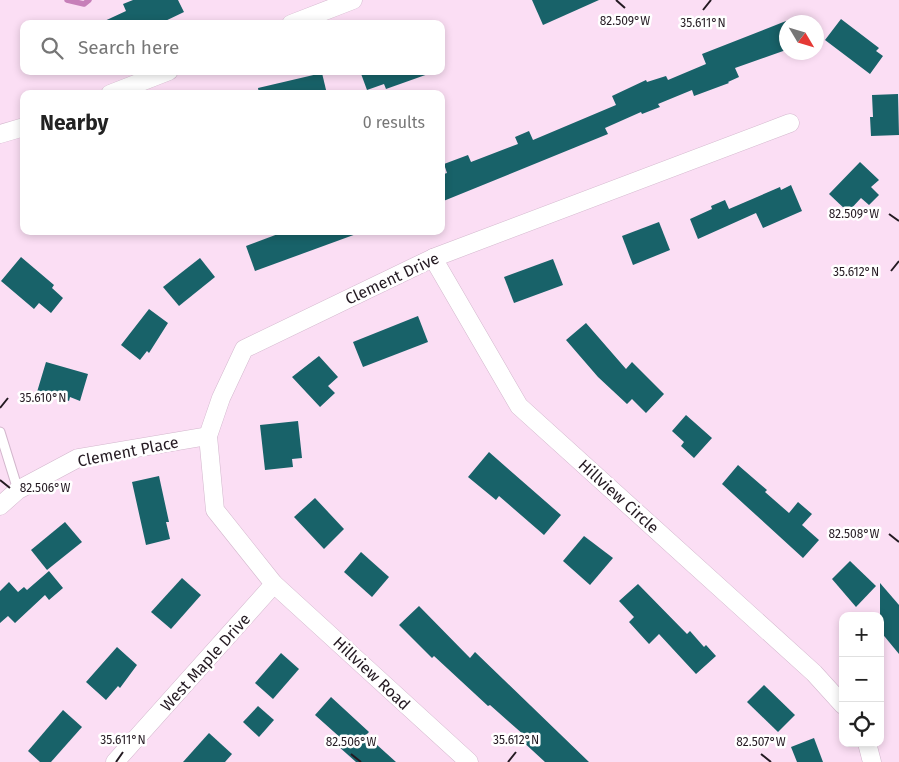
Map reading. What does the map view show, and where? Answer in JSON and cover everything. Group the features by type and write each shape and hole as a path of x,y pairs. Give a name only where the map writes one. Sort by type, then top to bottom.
{"street":[{"path":"301,20 353,0"},
{"path":"120,90 158,75"},
{"name":"Clement Drive","path":"274,584 215,510 208,436 221,398 244,349 433,258 790,123"},
{"path":"0,134 20,128"},
{"name":"Hillview Circle","path":"433,258 519,406 814,673 840,702"},
{"name":"Clement Place","path":"0,506 18,490 78,458 208,436"},
{"name":"West Maple Drive","path":"115,762 274,584"},
{"name":"Hillview Road","path":"274,584 469,762"},
{"path":"867,747 872,762"}],"lane":[{"path":"0,432 18,490"}],"building":[{"path":"133,0 178,0 184,12 167,20 107,20 126,11 123,4"},
{"path":"532,0 599,0 543,25"},
{"path":"841,19 879,48 876,51 883,56 870,74 825,40"},
{"path":"779,24 779,52 735,68 739,77 729,83 694,96 692,90 658,104 660,107 642,114 641,112 605,128 608,134 445,200 445,174 447,173 445,164 468,155 471,162 518,144 515,137 529,131 533,140 616,105 612,96 646,80 647,82 666,76 668,80 706,64 702,54"},
{"path":"313,75 322,75 326,90 258,90 258,88"},
{"path":"361,75 425,75 386,89 384,84 367,90"},
{"path":"898,94 899,135 871,136 870,117 873,117 872,95"},
{"path":"860,162 879,180 871,187 879,195 869,205 861,198 848,212 829,194"},
{"path":"791,185 802,211 763,228 756,213 698,239 690,219 712,209 711,206 725,200 729,209 780,187 781,190"},
{"path":"659,222 670,250 633,265 622,236"},
{"path":"275,235 354,235 255,271 246,246"},
{"path":"21,257 54,285 52,288 63,298 51,313 39,303 34,309 1,281"},
{"path":"200,258 215,277 179,306 163,287"},
{"path":"553,259 563,285 514,303 504,277"},
{"path":"149,309 168,323 149,353 147,351 140,360 121,345"},
{"path":"418,316 428,342 363,367 353,342"},
{"path":"586,323 626,369 632,362 664,394 646,413 632,399 627,404 598,377 566,340"},
{"path":"319,356 338,377 328,386 335,393 320,407 292,377"},
{"path":"46,362 88,374 80,401 70,397 69,401 37,392"},
{"path":"686,415 712,438 694,458 681,446 684,442 672,431"},
{"path":"298,421 302,458 292,459 293,467 265,470 260,425"},
{"path":"489,452 561,515 544,535 499,496 496,500 468,477"},
{"path":"738,465 767,490 765,492 789,513 798,502 812,514 802,525 819,540 803,558 722,484"},
{"path":"159,476 169,522 166,522 170,539 146,545 132,482"},
{"path":"315,498 344,529 324,549 294,517"},
{"path":"65,522 82,542 47,570 31,550"},
{"path":"584,536 613,558 590,585 563,561"},
{"path":"361,552 389,577 372,597 344,572"},
{"path":"850,561 876,586 856,607 832,579"},
{"path":"49,571 63,588 49,600 45,595 15,623 8,616 0,623 0,591 9,582 18,592 24,587 27,590"},
{"path":"182,578 201,595 171,629 151,612"},
{"path":"880,583 899,605 899,654 884,636 884,612 880,612"},
{"path":"638,584 687,634 690,631 704,647 706,645 716,656 696,674 659,634 649,644 629,622 634,617 619,601"},
{"path":"419,606 470,658 475,652 589,762 545,762 520,739 524,735 490,705 488,706 434,656 432,658 399,625"},
{"path":"117,647 137,665 120,688 118,686 106,700 86,682"},
{"path":"281,653 299,669 273,699 255,683"},
{"path":"764,685 795,715 778,732 747,702"},
{"path":"331,697 369,732 366,735 396,762 356,762 338,746 343,740 315,715"},
{"path":"258,706 274,720 259,737 243,722"},
{"path":"63,710 82,727 51,762 40,762 28,751"},
{"path":"209,733 232,754 225,762 183,762"},
{"path":"814,738 823,762 797,762 791,747"}],"waterway":[{"path":"67,0 84,4 89,0"}]}
